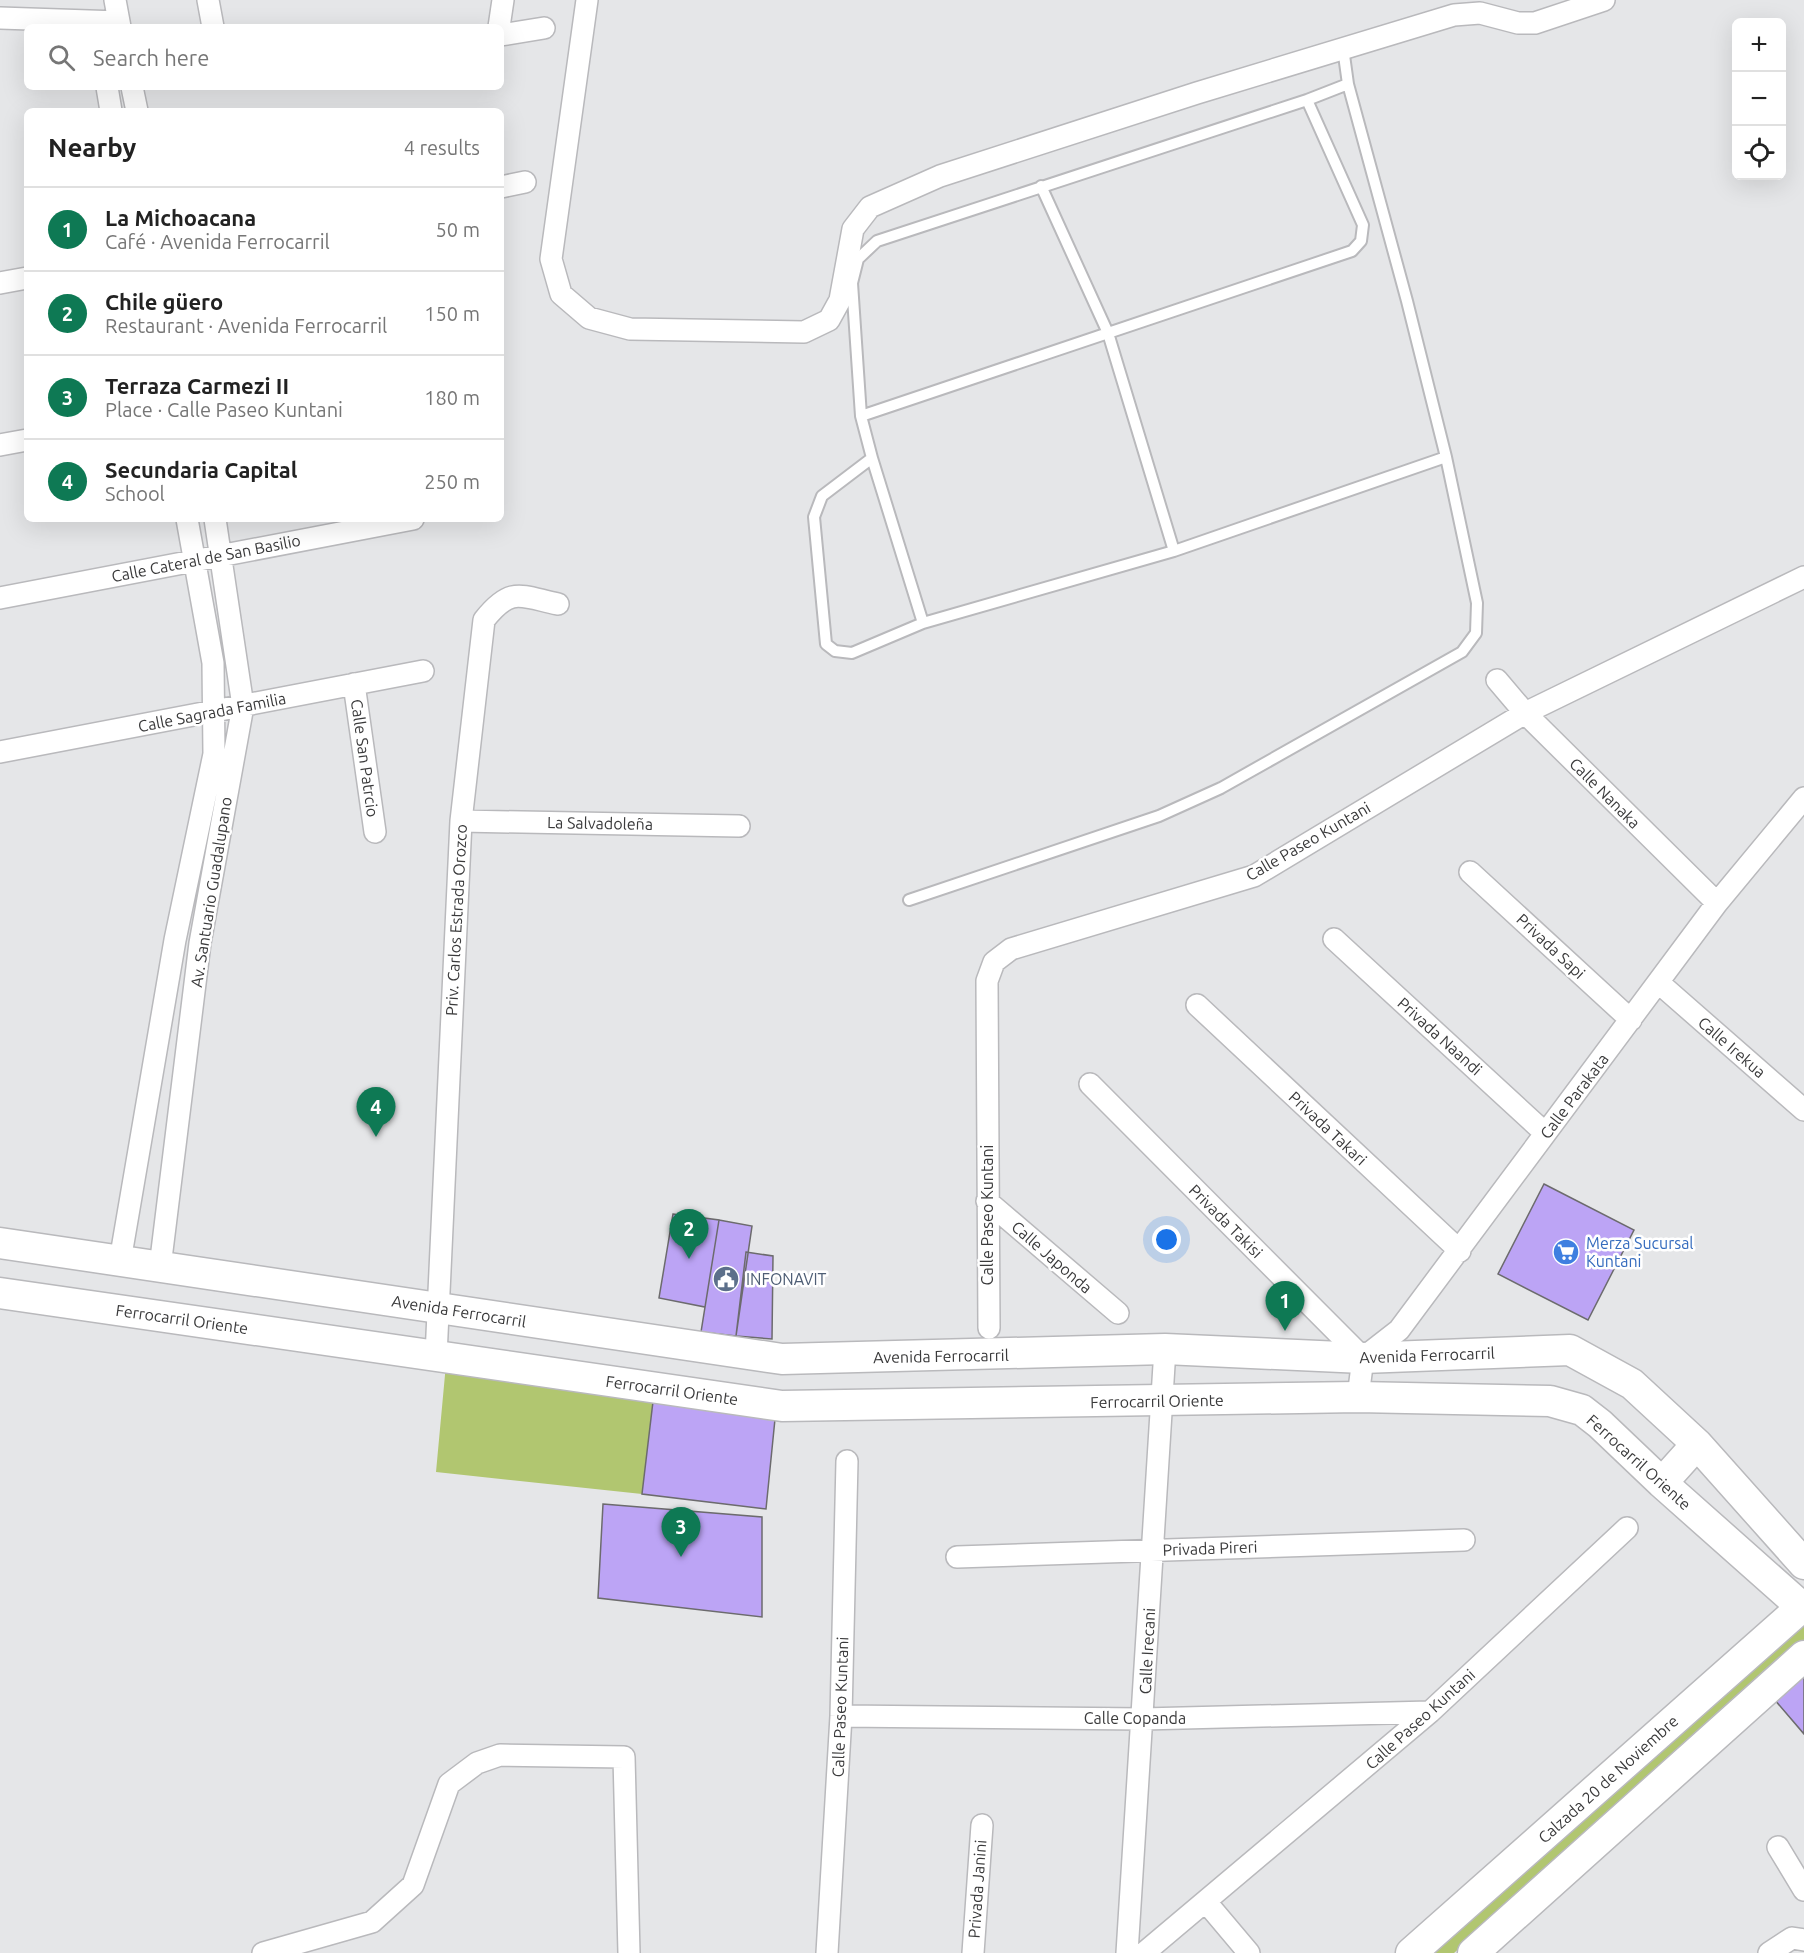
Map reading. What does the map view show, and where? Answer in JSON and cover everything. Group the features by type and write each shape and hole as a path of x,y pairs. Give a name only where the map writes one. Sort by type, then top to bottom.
{"main road":[{"name":"Avenida Ferrocarril","path":"0,1243 782,1359 1165,1350 1363,1358 1570,1350 1632,1384 1697,1444 1804,1564"},
{"name":"Ferrocarril Oriente","path":"0,1293 782,1406 1358,1396 1550,1401 1582,1410 1803,1607"},
{"path":"610,1382 621,1335"},
{"path":"853,1406 858,1358"},
{"path":"1662,1483 1697,1444"},
{"name":"Calzada 20 de Noviembre","path":"1412,1953 1803,1607"},
{"path":"1473,1953 1804,1656"}],"street":[{"path":"0,18 92,16 119,24 115,0"},
{"path":"208,0 212,24"},
{"path":"499,24 503,0"},
{"path":"587,0 551,259 561,294 589,318 630,329 804,332 829,320 840,300 853,229 870,207 940,176 1454,15 1480,14 1518,24 1535,23 1604,0"},
{"path":"504,34 544,28"},
{"path":"107,90 110,108"},
{"path":"133,90 136,108"},
{"path":"504,186 525,182"},
{"path":"0,283 24,279"},
{"path":"0,445 24,441"},
{"name":"Av. Santuario Guadalupano","path":"120,1261 175,940 214,753 213,663 188,522"},
{"name":"Av. Santuario Guadalupano","path":"160,1267 200,944 243,706 216,522"},
{"name":"Calle Cateral de San Basilio","path":"0,598 397,522"},
{"name":"Calle Paseo Kuntani","path":"988,1328 987,981 994,962 1011,949 1254,876 1524,713 1804,576"},
{"name":"Priv. Carlos Estrada Orozco","path":"439,1308 461,821 484,620 499,601 518,595 558,604"},
{"name":"Calle Sagrada Familia","path":"0,752 423,671"},
{"name":"Calle Nanaka","path":"1497,680 1524,713 1717,903"},
{"name":"Calle San Patrcio","path":"354,684 375,832"},
{"name":"Calle Parakata","path":"1363,1358 1399,1330 1717,903 1804,798"},
{"name":"La Salvadoleña","path":"461,821 739,826"},
{"name":"Privada Sapi","path":"1470,872 1631,1020"},
{"name":"Privada Naandi","path":"1334,939 1545,1133"},
{"path":"175,940 200,944"},
{"name":"Calle Irekua","path":"1659,983 1804,1110"},
{"name":"Privada Takari","path":"1197,1005 1460,1251"},
{"name":"Privada Takisi","path":"1090,1084 1363,1358"},
{"path":"142,1137 174,1142"},
{"name":"Calle Japonda","path":"987,1201 1118,1313"},
{"path":"436,1356 439,1308"},
{"name":"Calle Irecani","path":"1127,1953 1165,1350"},
{"path":"1358,1396 1363,1358"},
{"name":"Calle Paseo Kuntani","path":"827,1953 841,1716 847,1461"},
{"name":"Calle Paseo Kuntani","path":"1153,1950 1206,1902 1430,1712 1627,1528"},
{"name":"Privada Pireri","path":"957,1557 1464,1540"},
{"name":"Calle Copanda","path":"841,1716 1143,1719 1430,1712"},
{"path":"263,1953 372,1922 413,1885 449,1784 477,1763 501,1755 624,1758 629,1953"},
{"name":"Privada Janini","path":"973,1953 982,1826"},
{"path":"1778,1847 1804,1890"},
{"path":"1206,1902 1249,1953"},
{"path":"1769,1953 1798,1939"}],"lane":[{"path":"909,900 1159,816 1221,788 1462,652 1476,633 1477,603 1446,457 1407,301 1348,84 1343,48"},
{"path":"923,623 861,416 852,283 858,259 877,241 1307,100 1348,84"},
{"path":"861,416 1352,251 1361,241 1363,225 1307,100"},
{"path":"1041,186 1108,333 1174,551"},
{"path":"872,458 822,496 814,517 826,644 835,651 852,653 923,623 1174,551 1446,457"}],"green space":[{"path":"446,1364 654,1393 642,1494 436,1472"},
{"path":"1804,1622 1804,1647 1454,1953 1424,1953"}],"building":[{"name":"Merza Sucursal Kuntani","path":"1544,1184 1634,1230 1588,1320 1498,1274"},
{"path":"673,1214 719,1220 705,1307 659,1298"},
{"name":"INFONAVIT","path":"719,1220 752,1226 736,1336 701,1332"},
{"path":"746,1252 773,1256 772,1339 736,1336"},
{"path":"654,1393 776,1409 766,1509 642,1494"},
{"path":"603,1504 762,1517 762,1617 598,1598"},
{"path":"1804,1674 1804,1734 1774,1699"}],"place":[{"name":"Secundaria Capital","path":"376,1137"},
{"name":"Merza Sucursal Kuntani","path":"1566,1252"},
{"name":"Chile güero","path":"689,1259"},
{"name":"INFONAVIT","path":"726,1279"},
{"name":"La Michoacana","path":"1285,1331"},
{"name":"Terraza Carmezi II","path":"681,1557"}]}
